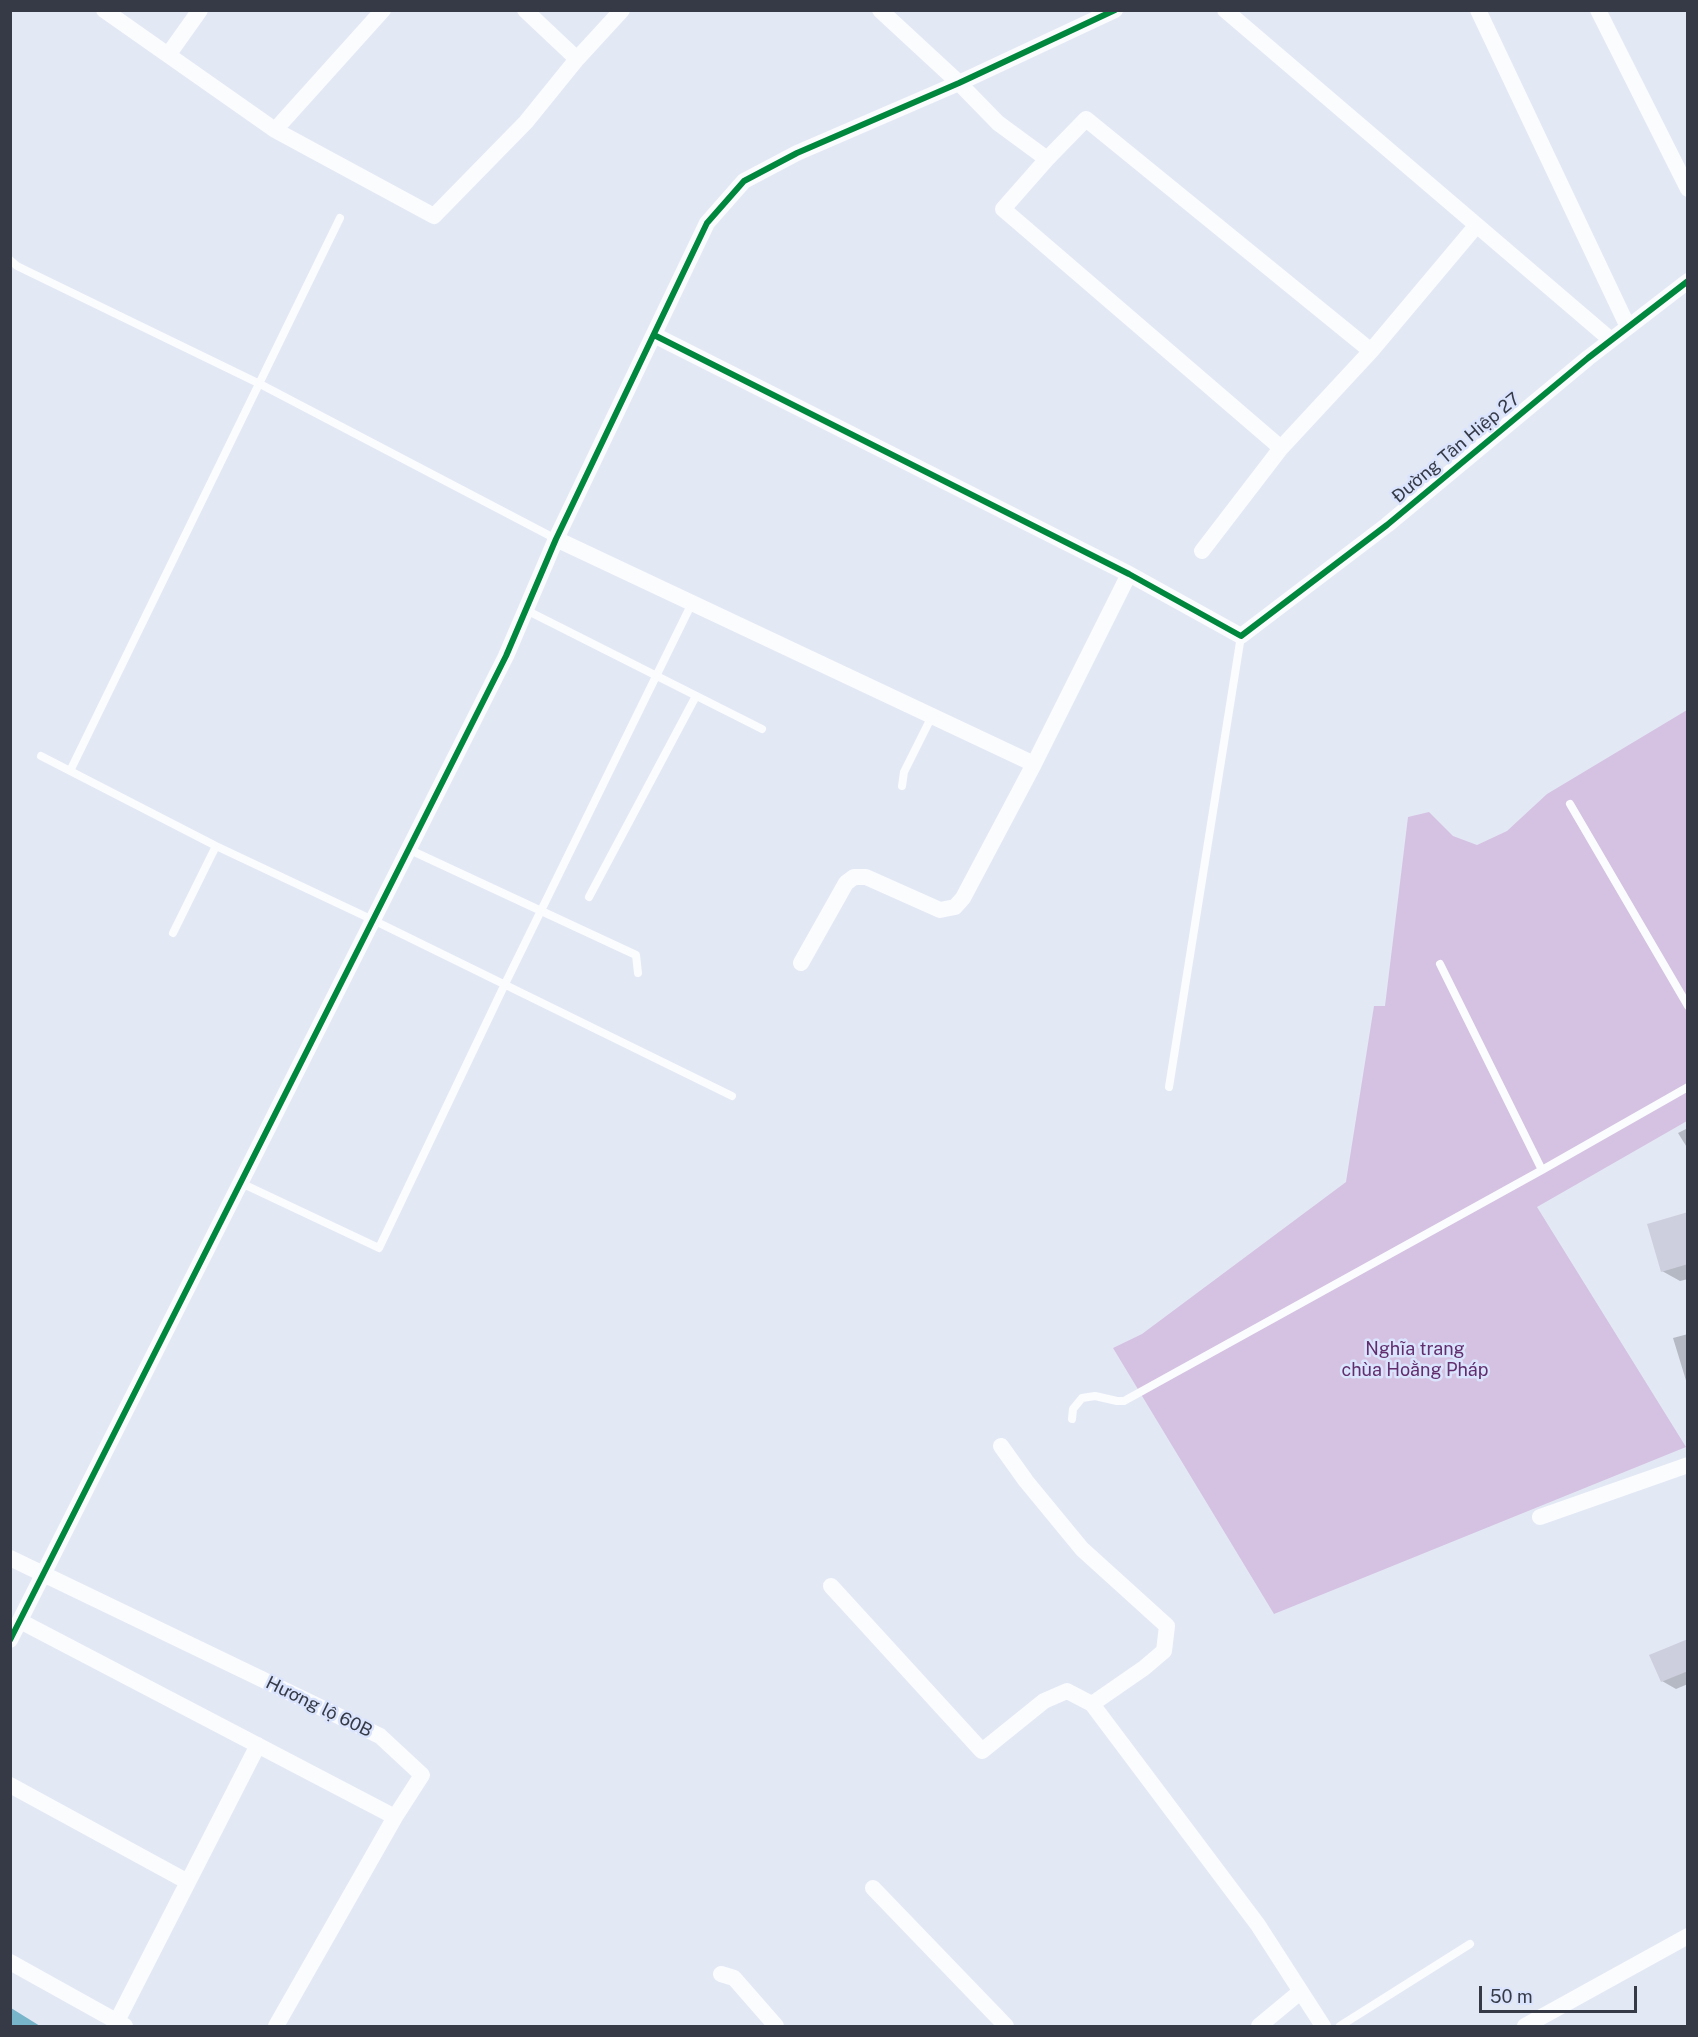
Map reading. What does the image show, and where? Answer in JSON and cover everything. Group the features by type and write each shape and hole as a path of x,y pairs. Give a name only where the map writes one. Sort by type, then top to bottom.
{"street":[{"path":"104,10 275,130 434,216 526,122 577,58 622,10"},
{"path":"168,55 200,10"},
{"path":"275,130 383,10"},
{"path":"525,10 577,58"},
{"path":"880,10 959,83 998,123 1047,159"},
{"path":"10,1640 506,656 556,539 707,223 744,182 797,153 959,83 1115,10"},
{"path":"1225,10 1611,340"},
{"path":"1478,10 1628,327"},
{"path":"1598,10 1688,189"},
{"path":"1281,448 1003,209 1047,159 1086,119 1371,351"},
{"path":"1202,551 1281,448 1371,351 1476,226"},
{"name":"Đường Tân Hiệp 27","path":"1241,636 1387,525 1611,340 1688,281"},
{"path":"654,335 1130,574 1241,636"},
{"path":"556,539 1034,764"},
{"path":"801,963 846,883 854,877 866,877 940,910 955,907 963,898 1130,574"},
{"path":"1000,1446 1082,1549 1167,1626 1164,1651 1144,1668 1092,1704"},
{"path":"1540,1518 1688,1465"},
{"path":"10,1558 45,1574"},
{"name":"Hương lộ 60B","path":"45,1574 380,1736 422,1775 395,1817 276,2026"},
{"path":"831,1586 982,1751 1044,1701 1067,1691 1092,1704 1258,1924 1323,2026"},
{"path":"20,1621 395,1817"},
{"path":"10,1962 122,2024 188,1882 258,1745"},
{"path":"10,1785 188,1882"},
{"path":"873,1888 1006,2026"},
{"path":"1525,2026 1688,1936"},
{"path":"721,1974 734,1978 776,2026"},
{"path":"1259,2026 1300,1992"}],"lane":[{"path":"70,771 340,218"},
{"path":"10,260 17,266 260,384 556,539"},
{"path":"241,1184 379,1248 504,986 692,603"},
{"path":"526,610 762,729"},
{"path":"1169,1087 1241,636"},
{"path":"589,897 696,696"},
{"path":"902,786 904,772 932,717"},
{"path":"40,756 216,846 373,920 732,1096"},
{"path":"1570,804 1688,1006"},
{"path":"173,933 216,846"},
{"path":"408,849 636,955 638,973"},
{"path":"1440,964 1542,1170"},
{"path":"1072,1419 1073,1409 1082,1398 1095,1396 1124,1401 1688,1087"},
{"path":"1340,2026 1470,1944"}],"green space":[{"name":"Nghĩa trang chùa Hoằng Pháp","path":"1687,710 1687,1121 1537,1207 1686,1447 1274,1614 1113,1348 1142,1334 1346,1182 1374,1006 1385,1006 1408,817 1429,812 1453,836 1477,845 1507,831 1547,794"}],"water":[{"path":"11,2008 40,2026 11,2026"}],"building":[{"path":"1688,1212 1688,1264 1661,1272 1647,1224"},
{"path":"1688,1639 1688,1671 1661,1682 1649,1655"}],"cycle path":[{"path":"10,1640 506,656 556,539 707,223 744,181 797,153 959,83 1115,10"},
{"path":"654,335 1129,574 1241,636 1387,525 1588,358 1688,281"}]}
